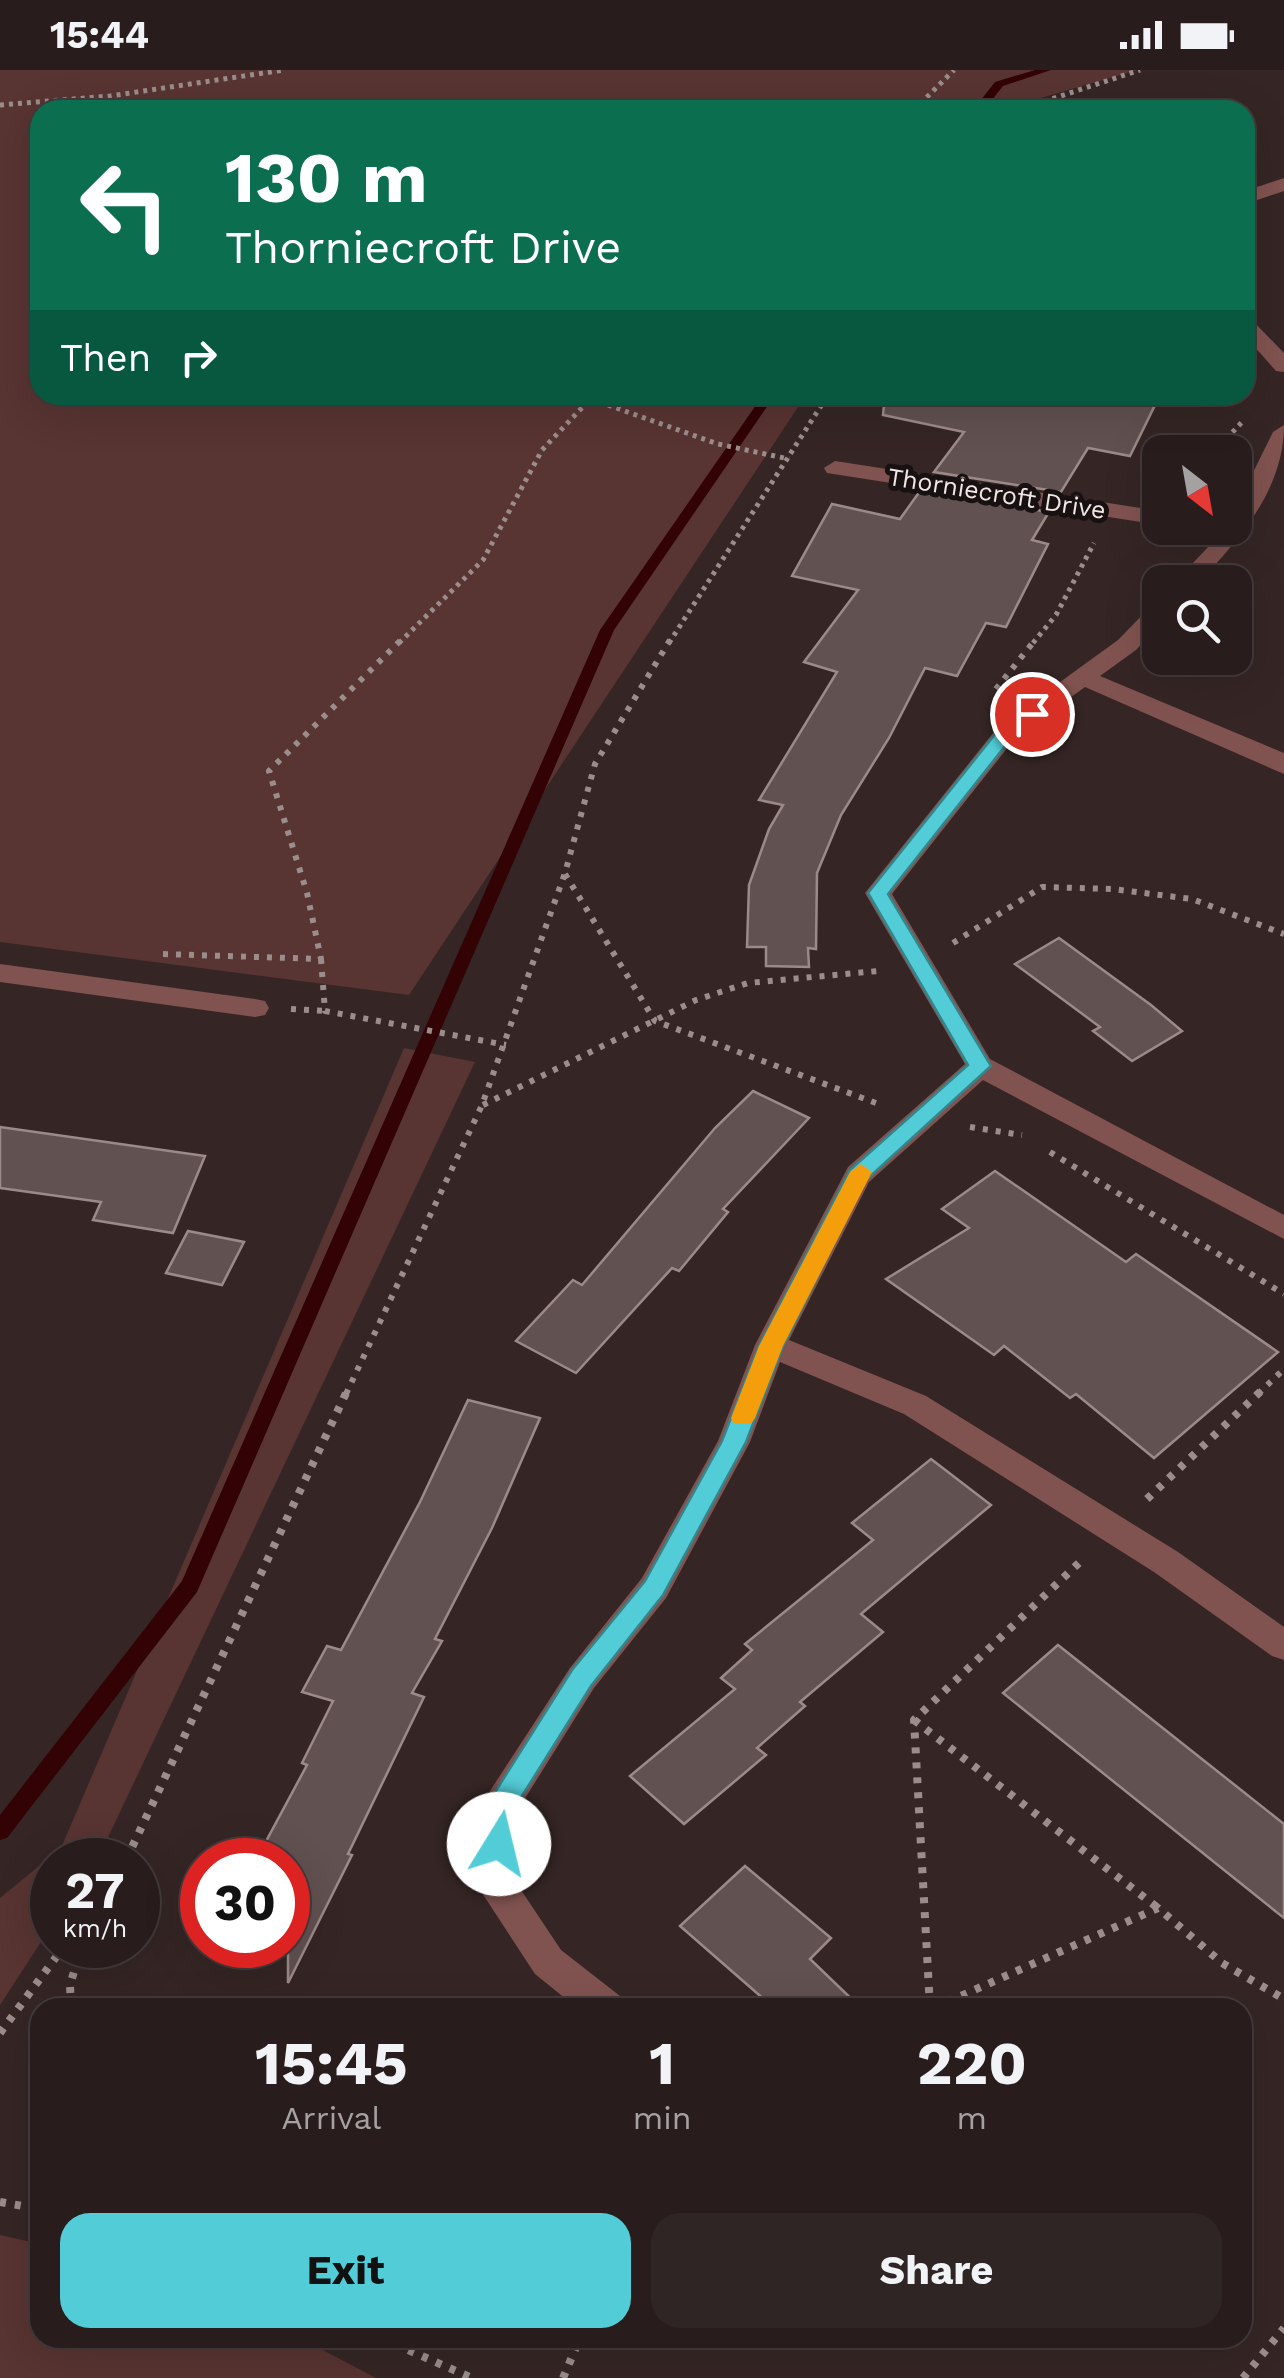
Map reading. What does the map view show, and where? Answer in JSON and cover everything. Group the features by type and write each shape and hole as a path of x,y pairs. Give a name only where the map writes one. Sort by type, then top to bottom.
{"street":[{"path":"1255,194 1284,184"},
{"path":"1255,335 1284,366"},
{"path":"1252,488 1284,432"},
{"name":"Thorniecroft Drive","path":"834,468 1142,515"},
{"path":"1200,565 1216,545"},
{"path":"1142,629 1127,645 1006,732 878,893 980,1066 1284,1228"},
{"path":"1082,677 1279,760 1284,766"},
{"path":"0,973 255,1008"},
{"path":"595,1998 548,1962 497,1884 501,1805 582,1678 654,1588 734,1442 771,1346 858,1175 980,1066"},
{"path":"771,1346 915,1405 1114,1530 1284,1646"}],"path":[{"path":"61,100 284,70"},
{"path":"924,100 954,70"},
{"path":"1048,100 1140,70"},
{"path":"0,105 30,103"},
{"path":"506,1044 325,1011 321,959 307,893 270,771 483,560 542,450 584,405"},
{"path":"613,405 718,444 834,468"},
{"path":"136,1838 482,1105 565,873 595,764 704,585 822,405"},
{"path":"986,702 1056,616 1112,510"},
{"path":"565,873 655,1020 921,1119 1022,1135 1284,1294"},
{"path":"482,1105 696,1000 748,983 920,966 985,920 1042,887 1112,889 1192,899 1284,934"},
{"path":"151,953 321,959"},
{"path":"876,971 886,986"},
{"path":"914,1720 1284,1369"},
{"path":"914,1720 1158,1908 1222,1963 1284,1999"},
{"path":"914,1720 931,1998"},
{"path":"955,1998 1158,1908"},
{"path":"0,2033 48,1968"},
{"path":"71,1998 75,1968"},
{"path":"0,2202 30,2207"},
{"path":"1243,2378 1284,2328"},
{"path":"404,2348 472,2378"},
{"path":"563,2378 576,2348"}],"shaded area":[{"path":"0,70 1138,70 1033,100 30,100 30,405 799,405 409,995 0,942"},
{"path":"404,1048 475,1062 108,1838 65,1838"},
{"path":"30,1873 30,1959 0,2005 0,1898"},
{"path":"0,2235 30,2242 30,2348 319,2348 376,2378 0,2378"}],"building":[{"path":"884,405 1155,405 1130,456 1088,448 1061,492 934,472 964,432 883,415"},
{"path":"920,491 1049,512 1032,540 1048,544 1006,627 986,623 957,676 925,668 889,738 841,815 817,873 816,949 808,948 809,967 766,966 766,947 747,947 749,885 769,829 783,805 759,800 837,672 804,662 858,590 792,576 832,504 900,519"},
{"path":"1059,938 1182,1031 1132,1061 1093,1031 1100,1027 1015,964"},
{"path":"753,1091 809,1118 723,1209 728,1212 679,1271 672,1268 576,1373 516,1341 573,1280 582,1285 715,1128"},
{"path":"0,1127 205,1156 173,1233 93,1220 101,1202 0,1188"},
{"path":"995,1171 1126,1262 1136,1254 1278,1352 1154,1458 1076,1394 1070,1398 1004,1346 994,1355 886,1279 969,1228 942,1209"},
{"path":"188,1231 244,1242 222,1285 166,1273"},
{"path":"468,1400 540,1418 492,1528 435,1639 442,1641 412,1693 424,1697 310,1939 310,1838 268,1838 307,1765 302,1763 333,1701 302,1692 327,1646 341,1650 420,1502"},
{"path":"931,1459 991,1505 861,1614 883,1632 800,1702 805,1706 757,1748 766,1755 684,1824 630,1776 735,1689 721,1678 752,1650 745,1644 873,1540 852,1523"},
{"path":"1058,1645 1284,1824 1284,1918 1003,1693"},
{"path":"745,1866 831,1938 810,1959 851,1998 763,1998 680,1926"}],"waterway":[{"path":"986,100 999,84 1046,70"},
{"path":"0,1831 190,1586 607,630 762,405"}],"slow traffic":[{"path":"743,1418 771,1346 861,1172"}],"route":[{"path":"499,1844 501,1805 582,1678 654,1588 734,1442 771,1346 858,1175 980,1066 878,893 1006,732 1032,714"}]}
